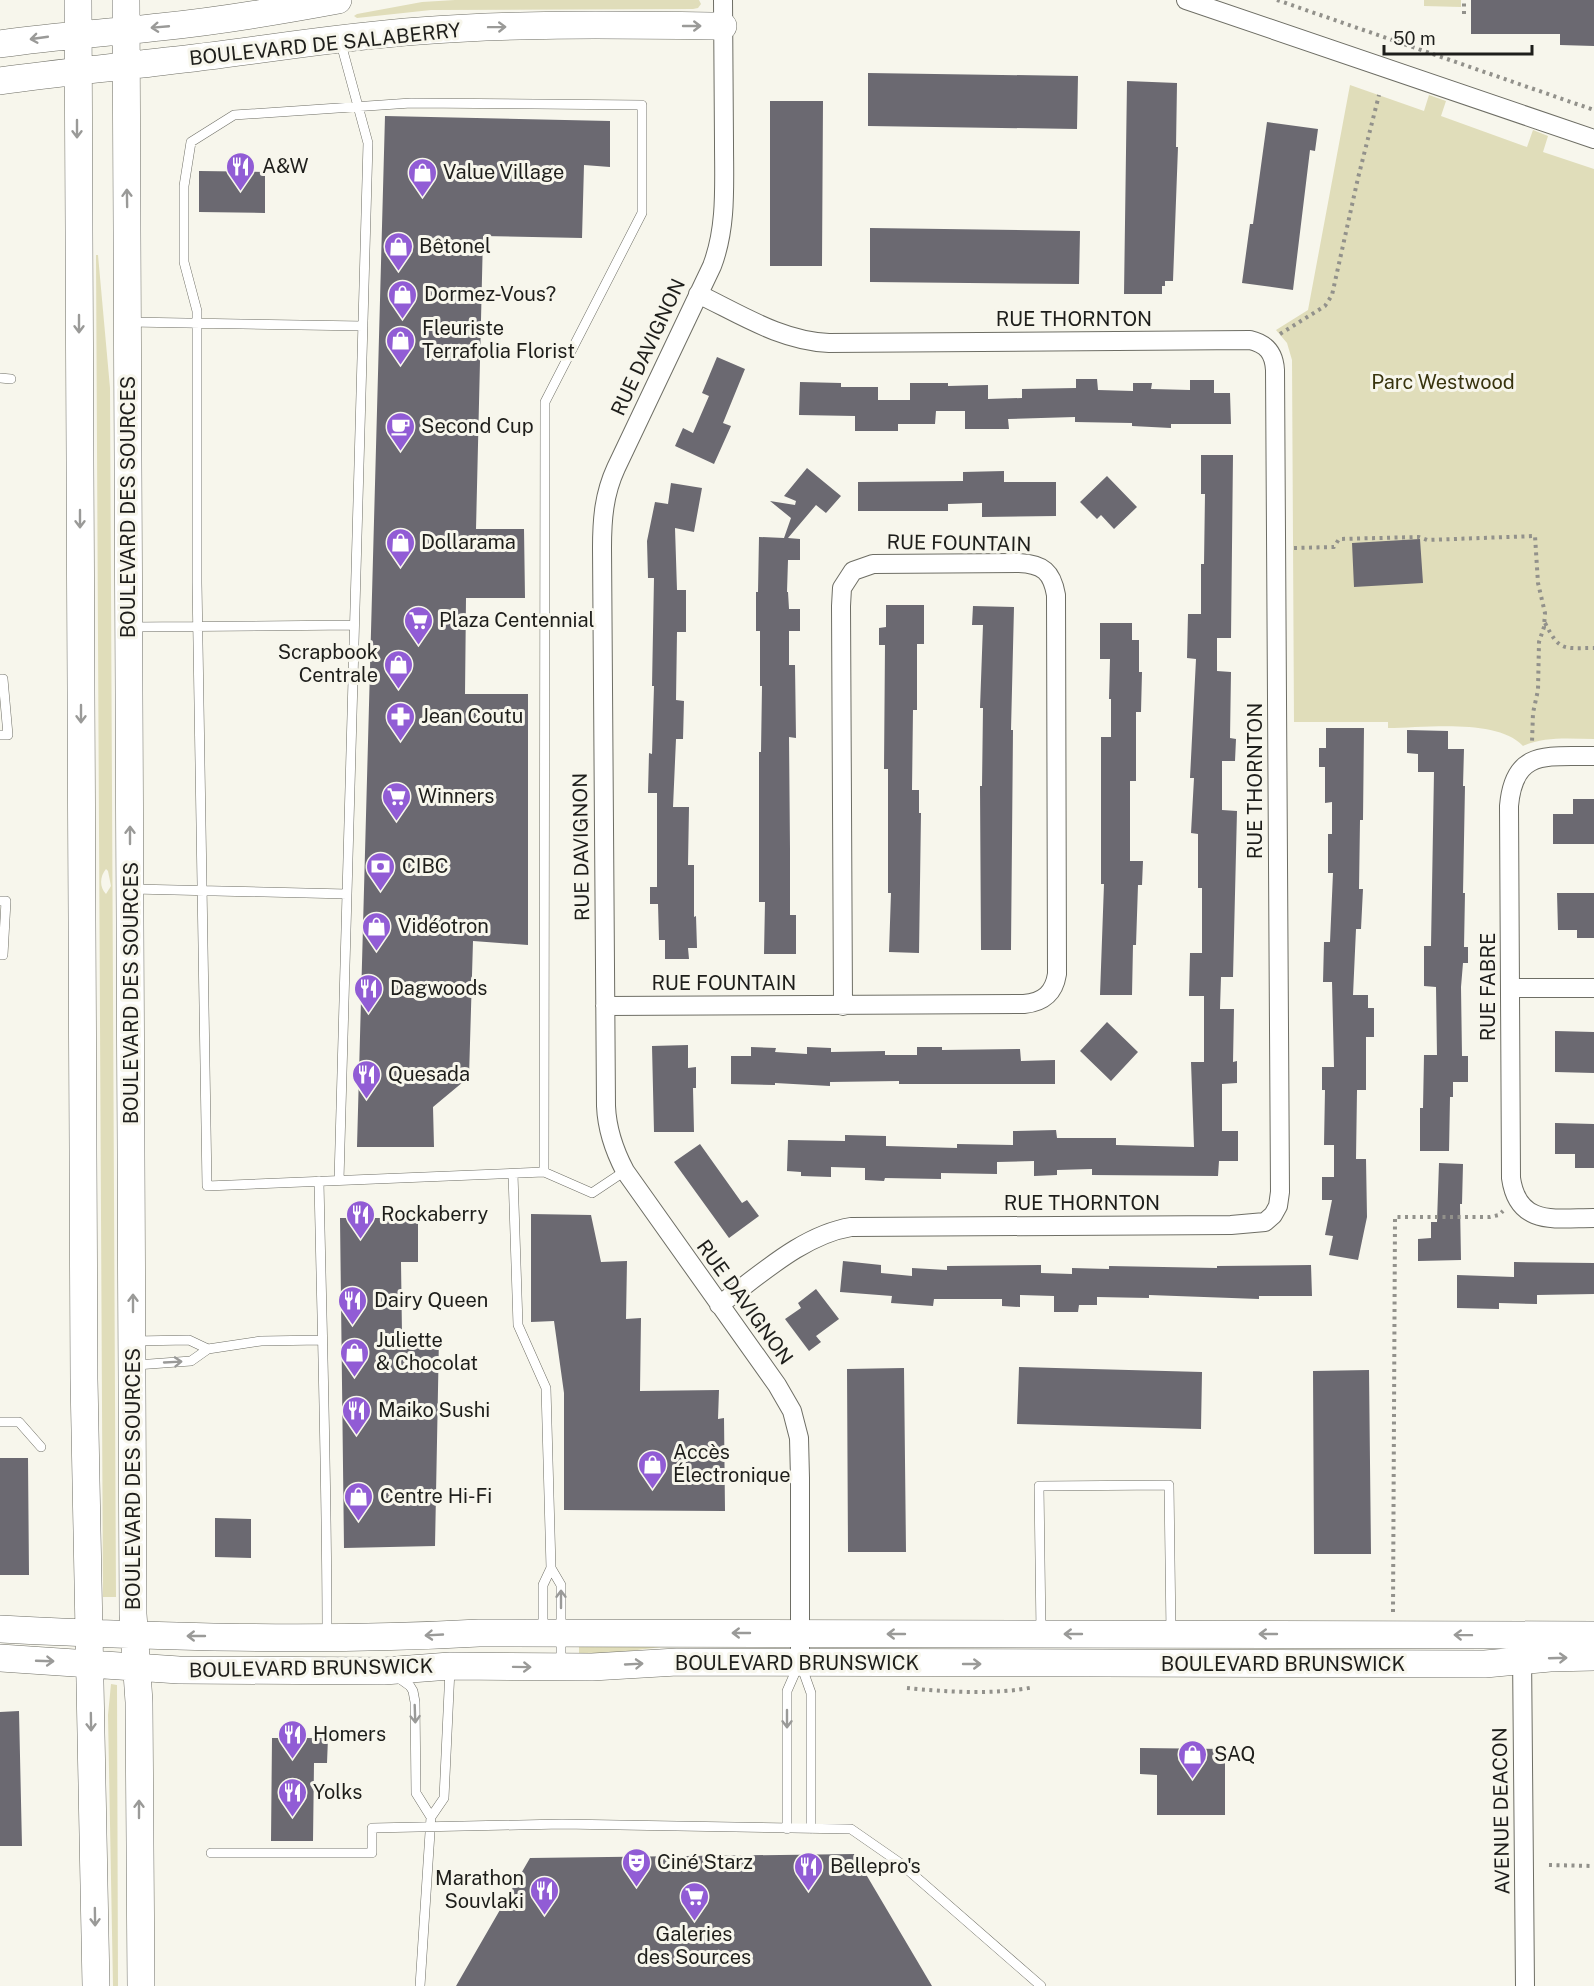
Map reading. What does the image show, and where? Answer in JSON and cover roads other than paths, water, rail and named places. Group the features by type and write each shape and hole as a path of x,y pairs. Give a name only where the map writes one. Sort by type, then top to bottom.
{"street":[{"path":"78,0 84,1355 96,1986"},
{"name":"BOULEVARD DES SOURCES","path":"126,0 135,1635 139,1702 141,1986"},
{"path":"336,0 340,38"},
{"name":"BOULEVARD DE SALABERRY","path":"0,44 78,33 159,27 266,13 336,0"},
{"path":"1186,0 1594,139"},
{"name":"BOULEVARD DE SALABERRY","path":"0,81 340,38 723,13"},
{"name":"RUE DAVIGNON","path":"723,13 722,226 717,254 611,478 604,506 602,584 604,1006 607,1121 613,1146 625,1171 777,1385 795,1419 799,1438 800,1470 800,1663"},
{"name":"RUE THORNTON","path":"698,294 771,329 807,341 840,343 1250,340 1267,347 1273,356 1275,370 1280,1192 1278,1206 1265,1222 1231,1225 851,1227 824,1233 813,1239 719,1305"},
{"name":"RUE FOUNTAIN","path":"604,1006 843,1006 1024,1004 1041,1001 1047,997 1055,983 1056,596 1049,574 1038,566 1019,563 873,564 853,571 842,588 843,1006"},
{"name":"RUE FABRE","path":"1594,756 1535,758 1523,767 1513,780 1509,806 1510,1178 1512,1189 1523,1208 1538,1216 1594,1218"},
{"path":"1510,988 1594,988"},
{"name":"BOULEVARD BRUNSWICK","path":"0,1629 88,1634 327,1638 390,1638 478,1633 1171,1634 1522,1648 1594,1635"},
{"name":"BOULEVARD BRUNSWICK","path":"0,1658 136,1668 384,1671 450,1666 561,1667 677,1662 1485,1664 1522,1648 1550,1658 1594,1658"},
{"name":"AVENUE DEACON","path":"1522,1648 1525,1986"}],"lane":[{"path":"339,1180 368,143 340,38"},
{"path":"544,1172 545,402 642,213 642,105 411,103 234,115 191,142 184,186 184,262 197,311 207,1186 544,1172 592,1193 625,1171"},
{"path":"128,322 363,326"},
{"path":"0,378 12,379"},
{"path":"129,627 354,625"},
{"path":"0,679 3,679 8,735 0,735"},
{"path":"131,889 347,894"},
{"path":"0,955 3,955 4,901"},
{"path":"513,1174 518,1325 546,1388 551,1568 543,1586 561,1667"},
{"path":"319,1181 328,1571 327,1638"},
{"path":"133,1353 189,1340 208,1349"},
{"path":"133,1353 191,1361 208,1349 261,1341 322,1340"},
{"path":"0,1422 19,1422 41,1447"},
{"path":"1041,1634 1039,1486 1169,1485 1171,1634"},
{"path":"551,1568 561,1585 552,1633"},
{"path":"800,1663 812,1693 811,1829"},
{"path":"788,1829 787,1691 800,1663"},
{"path":"431,1817 444,1798 450,1666"},
{"path":"384,1671 402,1679 413,1691 416,1793 431,1817 420,1986"},
{"path":"211,1853 372,1853 372,1828 562,1824 851,1829 900,1863 1041,1986"}],"place":[{"name":"A&W","path":"241,192"},
{"name":"Value Village","path":"422,198"},
{"name":"Bêtonel","path":"398,272"},
{"name":"Dormez-Vous?","path":"403,320"},
{"name":"Fleuriste Terrafolia Florist","path":"401,366"},
{"name":"Second Cup","path":"400,452"},
{"name":"Dollarama","path":"400,568"},
{"name":"Plaza Centennial","path":"418,646"},
{"name":"Scrapbook Centrale","path":"399,690"},
{"name":"Jean Coutu","path":"400,742"},
{"name":"Winners","path":"397,822"},
{"name":"CIBC","path":"381,892"},
{"name":"Vidéotron","path":"377,952"},
{"name":"Dagwoods","path":"369,1014"},
{"name":"Quesada","path":"367,1100"},
{"name":"Rockaberry","path":"360,1240"},
{"name":"Dairy Queen","path":"353,1326"},
{"name":"Juliette & Chocolat","path":"355,1378"},
{"name":"Maiko Sushi","path":"357,1436"},
{"name":"Accès Électronique","path":"652,1490"},
{"name":"Centre Hi-Fi","path":"359,1522"},
{"name":"Homers","path":"292,1760"},
{"name":"SAQ","path":"1193,1780"},
{"name":"Yolks","path":"292,1818"},
{"name":"Ciné Starz","path":"636,1888"},
{"name":"Bellepro's","path":"809,1892"},
{"name":"Marathon Souvlaki","path":"545,1916"},
{"name":"Galeries des Sources","path":"694,1922"}],"park label":[{"name":"Parc Westwood","path":"1443,382"}]}
